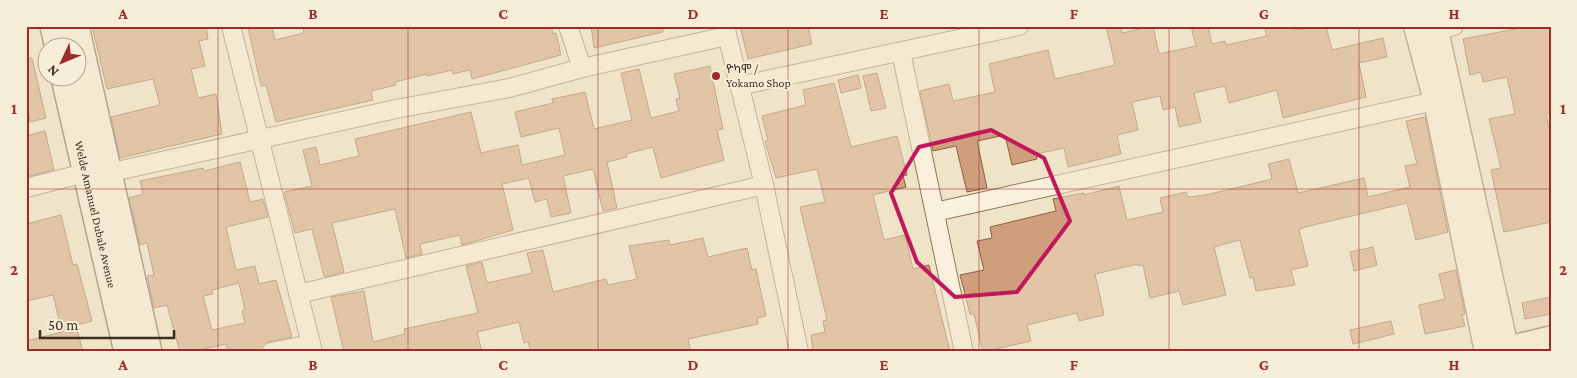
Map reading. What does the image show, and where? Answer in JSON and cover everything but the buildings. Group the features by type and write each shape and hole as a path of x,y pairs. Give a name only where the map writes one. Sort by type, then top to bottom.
{"main road":[{"path":"76,26 97,173 149,352"},
{"name":"Welde Amanuel Dubale Avenue","path":"67,88 97,173 127,352"},
{"path":"1499,351 1551,339"}],"street":[{"path":"231,26 312,348 271,352"},
{"path":"568,26 582,68"},
{"path":"739,86 1019,26"},
{"path":"1414,26 1499,351"},
{"path":"1442,27 1499,351"},
{"path":"26,188 261,140 396,109 509,88 726,31 764,185 795,351"},
{"path":"901,52 964,352"},
{"path":"935,212 1435,101"},
{"path":"298,294 764,185"}],"highlighted area":[{"path":"991,130 1044,158 1070,221 1017,292 955,297 917,262 891,193 919,147"}],"place":[{"name":"ዮካሞ / Yokamo Shop","path":"716,76"}]}
